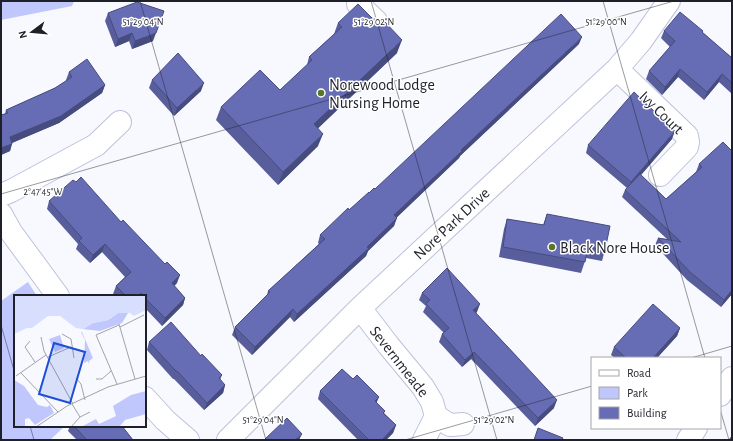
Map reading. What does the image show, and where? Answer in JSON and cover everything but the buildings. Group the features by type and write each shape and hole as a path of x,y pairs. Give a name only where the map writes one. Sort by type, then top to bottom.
{"street":[{"path":"362,1 358,4 376,22"},
{"name":"Nore Park Drive","path":"228,440 360,308 616,69 641,41 669,1"},
{"name":"Ivy Court","path":"616,69 687,136 687,147 660,175"},
{"path":"1,195 102,152 120,122"},
{"path":"1,214 11,232 57,295"},
{"name":"Severnmeade","path":"360,308 423,387 432,402 436,416 450,425 463,424"},
{"path":"721,394 732,378"},
{"path":"146,399 165,420 188,440"},
{"name":"Severnmeade","path":"424,440 436,416"},
{"path":"688,440 695,429"}],"green space":[{"path":"1,1 74,1 72,6 1,20"},
{"path":"28,282 36,295 14,295 14,427 64,427 50,440 1,440 1,301"}],"place":[{"name":"Norewood Lodge Nursing Home","path":"321,93"},
{"name":"Black Nore House","path":"552,247"}]}
